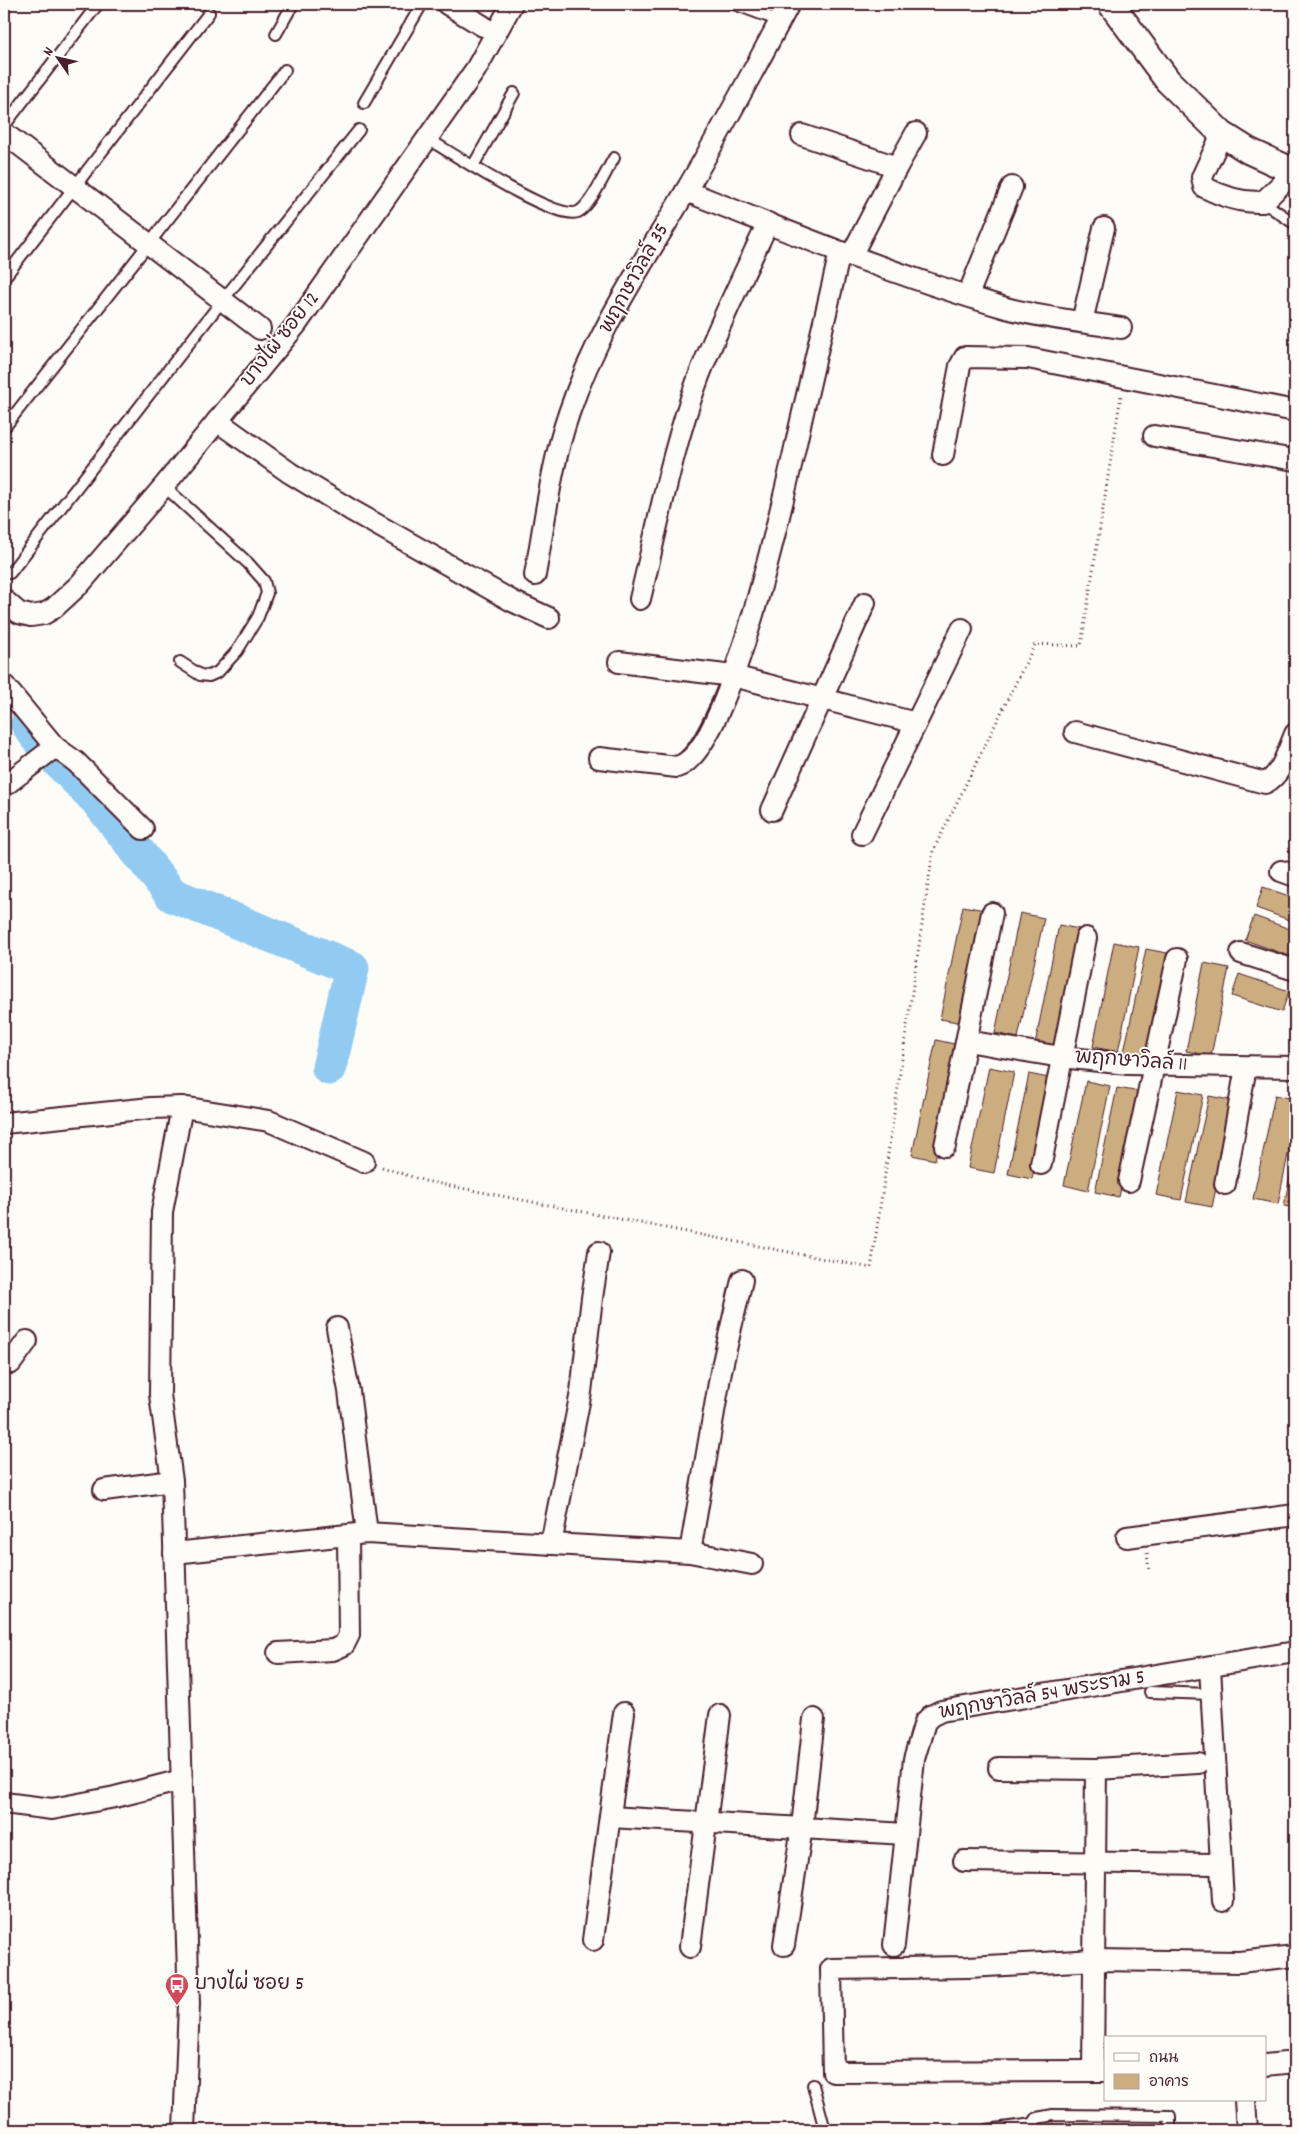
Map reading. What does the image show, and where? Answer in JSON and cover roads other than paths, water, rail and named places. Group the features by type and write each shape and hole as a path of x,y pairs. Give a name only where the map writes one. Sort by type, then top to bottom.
{"street":[{"path":"447,4 483,26"},
{"name":"บางไผ่ ซอย 12","path":"4,600 20,613 31,616 44,614 54,608 80,584 164,486 296,325 476,69 512,4"},
{"path":"1110,4 1168,82 1222,134 1295,172 1263,202 1247,202 1226,198 1204,187 1202,177 1222,134"},
{"name":"พฤกษาวิลล์ 35","path":"535,576 553,474 568,413 587,367 614,312 750,79 784,12"},
{"path":"4,132 74,188 260,329"},
{"path":"599,758 677,767 686,764 704,741 733,676 745,642 768,561 846,254 916,133"},
{"path":"802,135 897,167"},
{"path":"968,295 1012,187"},
{"path":"686,190 846,254 968,295 1036,315 1121,328"},
{"path":"640,599 674,458 699,376 725,314 768,223"},
{"path":"1082,322 1104,228"},
{"path":"944,455 960,366 965,357 1028,358 1295,411"},
{"path":"217,420 290,473 351,510 512,601 549,618"},
{"path":"1154,436 1295,460"},
{"path":"772,810 865,603"},
{"path":"862,834 962,629"},
{"path":"619,662 733,676 916,724"},
{"path":"4,685 47,753 76,762 143,829"},
{"path":"1075,732 1266,783 1272,780 1279,772 1295,734"},
{"path":"4,786 47,753"},
{"path":"945,1146 992,914"},
{"path":"1041,1164 1086,938"},
{"path":"1241,953 1295,970"},
{"path":"1129,1181 1156,1066 1177,959"},
{"name":"พฤกษาวิลล์ 11","path":"967,1041 1061,1057 1156,1066 1295,1067"},
{"path":"1225,1184 1246,1067"},
{"path":"4,1123 151,1108 182,1107 269,1121 364,1162"},
{"path":"182,1107 162,1212 160,1395 172,1481 182,1780 189,2004 184,2128"},
{"path":"551,1544 581,1392 599,1252"},
{"path":"690,1552 721,1371 742,1280"},
{"path":"278,1653 333,1650 344,1645 349,1635 358,1534 349,1390 337,1328"},
{"path":"4,1363 10,1363 27,1341"},
{"path":"104,1490 172,1481"},
{"path":"1128,1537 1295,1515"},
{"path":"174,1553 358,1534 690,1552 752,1564"},
{"name":"พฤกษาวิลล์ 54 พระราม 5","path":"894,1945 914,1759 925,1722 931,1716 941,1711 1295,1652"},
{"path":"1210,1667 1223,1901"},
{"path":"593,1940 624,1713"},
{"path":"690,1947 720,1715"},
{"path":"784,1945 802,1827 814,1720"},
{"path":"999,1768 1096,1769 1198,1762"},
{"path":"1096,1769 1095,1960 1099,2071 833,2072 831,1969 968,1967 1095,1960 1239,1962 1295,1956"},
{"path":"4,1803 52,1809 115,1797 182,1780"},
{"path":"610,1817 906,1834"},
{"path":"964,1861 1215,1864"},
{"path":"1266,2065 1295,2062"},
{"path":"1245,2102 1247,2130"}],"lane":[{"path":"4,126 98,4"},
{"path":"276,34 293,4"},
{"path":"364,103 422,4"},
{"path":"734,4 784,12"},
{"path":"4,278 209,13"},
{"path":"4,428 285,70"},
{"path":"473,166 514,93"},
{"path":"10,572 222,301 359,130"},
{"path":"428,139 518,193 565,213 577,212 586,206 614,158"},
{"path":"1263,202 1295,224"},
{"path":"164,486 248,563 264,581 267,593 258,617 237,651 218,672 209,676 200,675 180,662"},
{"path":"1150,1692 1212,1694"},
{"path":"813,2085 825,2130"},
{"path":"987,2130 1031,2127 1037,2118 1053,2115 1170,2116 1170,2130"}],"waterway":[{"path":"28,724 46,749 97,800 172,895 352,968 329,1068"}],"place":[{"name":"บางไผ่ ซอย 5","path":"177,2006"}]}
